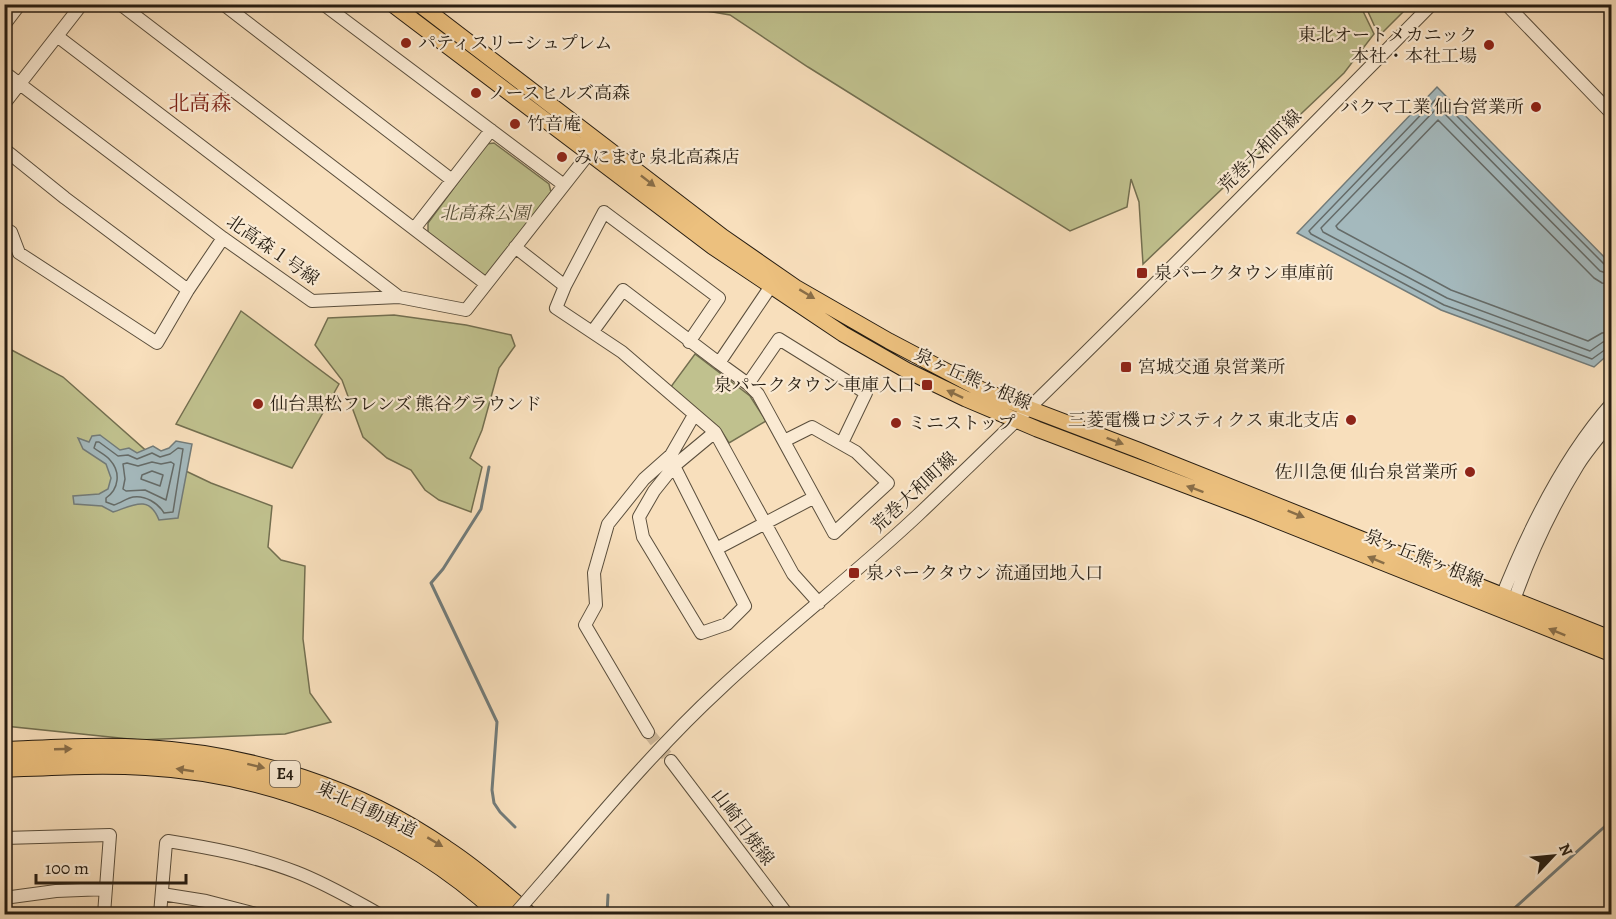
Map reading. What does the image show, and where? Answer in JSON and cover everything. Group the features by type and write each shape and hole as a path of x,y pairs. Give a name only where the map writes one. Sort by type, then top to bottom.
{"highway":[{"name":"東北自動車道","path":"4,751 146,749 215,757 290,775 357,800 415,830 454,855 527,915"},
{"name":"東北自動車道","path":"4,768 147,766 232,778 284,792 349,815 405,844 441,867 500,915"}],"main road":[{"name":"泉ヶ丘熊ヶ根線","path":"392,4 795,287 850,320 980,389 1138,450 1506,604 1611,654"},
{"name":"泉ヶ丘熊ヶ根線","path":"419,4 713,247 843,334 906,370 1016,420 1251,510 1506,604 1611,639"}],"street":[{"path":"4,25 20,4"},
{"path":"4,104 82,4"},
{"path":"120,4 486,284"},
{"path":"223,4 237,9 452,180"},
{"path":"323,4 564,185"},
{"name":"荒巻大和町線","path":"515,915 654,753 720,688 916,517 1028,409 1432,4"},
{"path":"1506,4 1611,114"},
{"path":"57,36 399,297"},
{"name":"北高森１号線","path":"4,72 223,238 312,301 399,297 466,310 593,147"},
{"path":"414,229 491,130"},
{"path":"4,149 188,290"},
{"path":"689,342 719,298 604,212 556,308 622,352 715,432 793,574 819,603"},
{"path":"4,228 11,232 19,253 157,343 188,290 223,238"},
{"path":"515,247 565,286"},
{"path":"719,363 771,286"},
{"path":"593,331 623,290 689,342 748,384 758,394 834,533 888,483 856,452 812,427 784,441"},
{"path":"748,384 779,339 866,393 842,443"},
{"path":"1506,604 1532,528 1571,459 1611,403"},
{"path":"648,732 585,626 596,605 594,573 608,525 644,479 671,455 694,415"},
{"path":"1506,604 1540,534 1579,464 1611,420"},
{"path":"674,466 745,606 727,624 701,633 643,537 639,517 654,491 674,466 715,432"},
{"path":"716,549 813,498"},
{"name":"山崎日焼線","path":"671,761 787,915"},
{"path":"4,838 110,835 104,915"},
{"path":"160,915 168,841 211,848 294,871 332,888 379,915"},
{"path":"4,898 56,891 106,889"},
{"path":"162,894 206,901 256,915"}],"green space":[{"path":"672,5 1360,5 1374,34 1344,73 1143,264 1139,202 1131,179 1127,207 1070,231 808,67 730,15"},
{"path":"1365,5 1410,5 1379,36"},
{"name":"北高森公園","path":"494,143 549,184 551,192 490,274 481,276 428,235 428,223 486,144"},
{"name":"仙台黒松フレンズ 熊谷グラウンド","path":"241,311 339,384 292,468 176,424"},
{"path":"394,315 466,325 511,335 515,346 499,368 482,430 470,458 482,467 471,512 439,500 425,490 411,470 387,458 363,437 342,380 315,345 328,318"},
{"path":"4,346 63,377 150,454 211,483 272,506 268,547 281,560 305,566 303,639 310,693 331,722 285,734 139,740 5,726"},
{"path":"695,354 750,396 766,421 729,443 721,430 670,388"}],"water":[{"path":"1437,87 1611,264 1611,352 1594,367 1441,310 1297,233"},
{"path":"100,435 120,450 129,448 137,453 153,446 161,451 169,448 176,441 192,444 178,518 159,520 155,512 145,504 133,505 113,512 102,506 74,504 73,496 99,494 108,489 111,478 106,464 83,449 78,438 89,442 92,436"}],"waterway":[{"path":"489,467 481,509 443,569 431,583 497,722 492,790 494,803 515,827"},
{"path":"1508,914 1612,820"},
{"path":"607,914 608,895"}],"tunnel":[{"path":"648,732 671,761"}],"place":[{"name":"パティスリーシュプレム","path":"406,43"},
{"name":"東北オートメカニック 本社・本社工場","path":"1489,45"},
{"name":"ノースヒルズ高森","path":"476,93"},
{"name":"バクマ工業 仙台営業所","path":"1536,107"},
{"name":"竹音庵","path":"515,124"},
{"name":"みにまむ 泉北高森店","path":"562,157"},
{"name":"泉パークタウン車庫前","path":"1142,273"},
{"name":"宮城交通 泉営業所","path":"1126,367"},
{"name":"泉パークタウン 車庫入口","path":"927,385"},
{"name":"仙台黒松フレンズ 熊谷グラウンド","path":"258,404"},
{"name":"三菱電機ロジスティクス 東北支店","path":"1351,420"},
{"name":"ミニストップ","path":"896,423"},
{"name":"佐川急便 仙台泉営業所","path":"1470,472"},
{"name":"泉パークタウン 流通団地入口","path":"854,573"}],"district":[{"name":"北高森","path":"200,103"}]}
